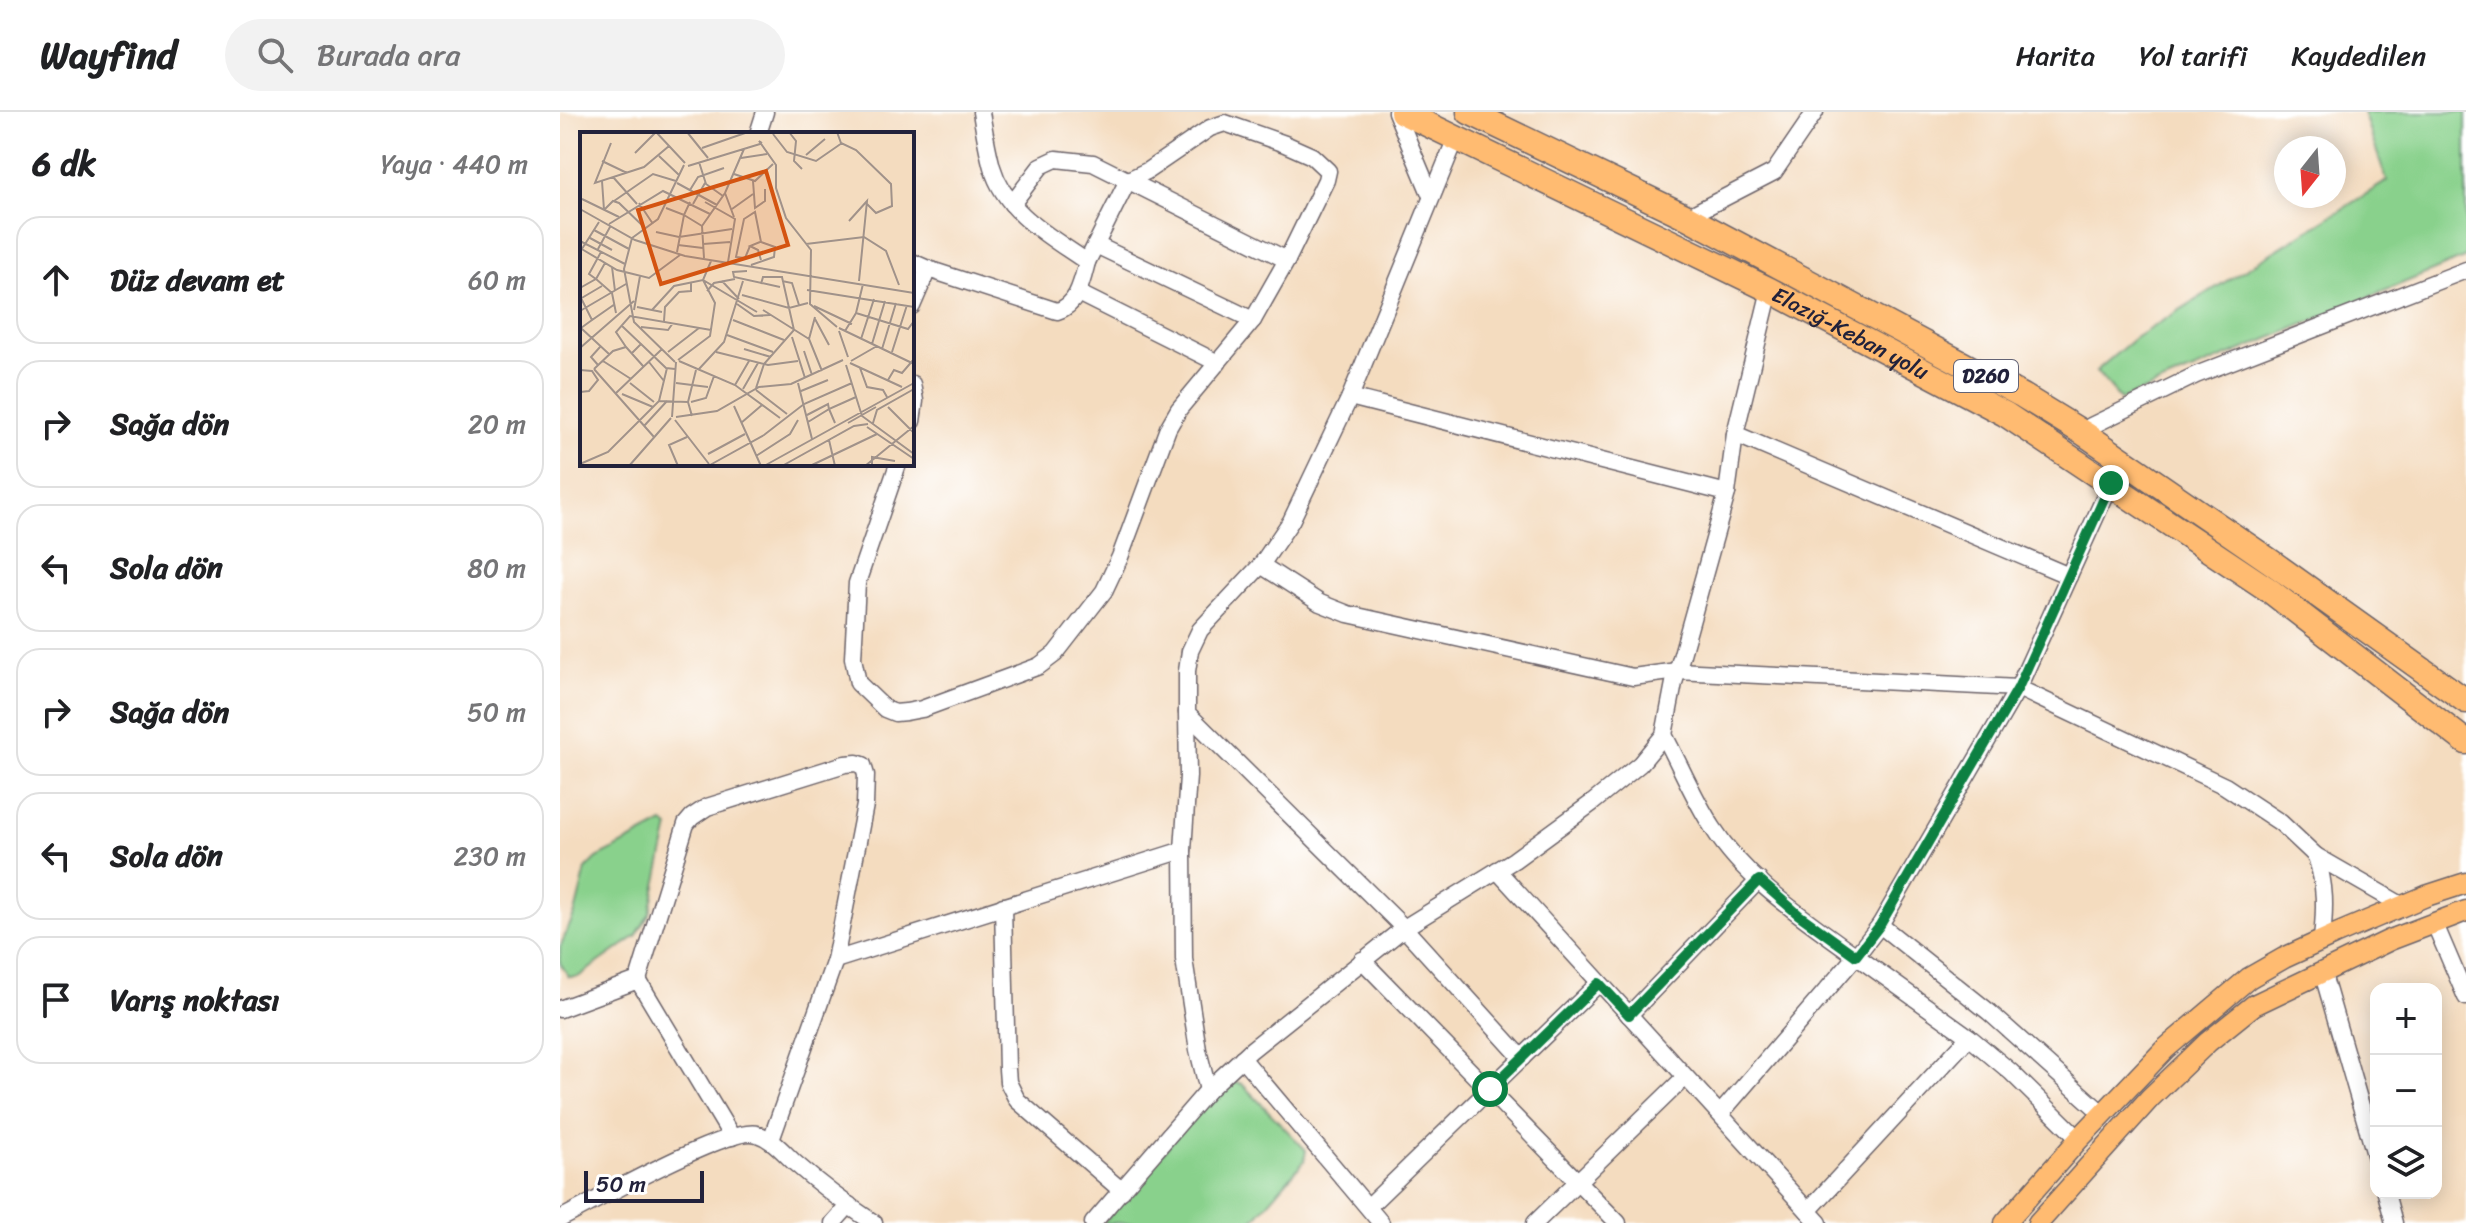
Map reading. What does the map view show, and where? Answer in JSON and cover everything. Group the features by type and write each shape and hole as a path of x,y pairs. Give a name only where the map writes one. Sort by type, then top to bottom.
{"highway":[{"name":"Elazığ-Keban yolu","path":"1399,112 1770,290 2005,414 2269,590 2466,742"},
{"name":"Elazığ-Keban yolu","path":"1469,112 1687,217 2023,396 2085,434 2405,655 2466,701"}],"main road":[{"path":"2005,1223 2165,1049 2249,978 2322,940 2466,883"},
{"path":"2038,1223 2150,1098 2208,1042 2254,1005 2322,971 2466,911"}],"street":[{"path":"759,132 765,112"},
{"path":"981,112 993,169 1012,204 1038,228 1087,262"},
{"path":"1399,112 1431,196"},
{"path":"1687,217 1774,172 1815,112"},
{"path":"897,466 857,583 853,658 858,683 885,709 895,713 922,709 1039,666 1055,654 1104,591 1120,557 1168,428 1179,409 1253,320 1287,260 1328,171 1312,156 1285,144 1225,123 1210,128 1147,171 1128,180 1087,262 1078,293 1066,309 1057,311 1028,304 914,263"},
{"path":"1208,1090 1187,985 1183,850 1190,651 1200,630 1261,565 1291,521 1350,397 1456,138"},
{"path":"1012,204 1041,166 1056,159 1093,163 1287,260"},
{"path":"1096,245 1253,320"},
{"path":"914,301 928,269"},
{"path":"2085,434 2091,426 2196,375 2466,270"},
{"path":"1093,1223 1208,1090 1242,1058 1404,928 1497,870 1581,811 1640,764 1664,735 1677,671 1727,493 1735,434 1770,290"},
{"path":"1078,293 1218,363"},
{"path":"1350,397 1727,493"},
{"path":"1735,434 2069,576"},
{"path":"1720,1114 1880,925 2018,688 2111,483"},
{"path":"1261,565 1320,603 1348,614 1633,677 1677,671 2018,688 2225,786 2281,823 2316,856 2403,906"},
{"path":"1187,713 1404,928 1522,1058"},
{"path":"1664,735 1713,829 1759,880 1799,915 1969,1037 2011,1072 2079,1139"},
{"path":"732,1137 638,980 686,824 707,807 845,764 857,763 863,765 866,775 865,805 835,960 771,1140"},
{"path":"835,960 1183,850"},
{"path":"2316,856 2324,880 2326,900 2322,940"},
{"path":"1497,870 1814,1217 1969,1037"},
{"path":"1629,1015 1759,880"},
{"path":"1003,906 1007,1069 1011,1093 1122,1191"},
{"path":"2434,922 2466,997"},
{"path":"1880,925 1989,1012 2103,1114"},
{"path":"1362,960 1618,1223"},
{"path":"2322,971 2370,1137"},
{"path":"560,1009 638,980"},
{"path":"1368,1207 1599,983"},
{"path":"1242,1058 1381,1223"},
{"path":"1535,1223 1685,1077"},
{"path":"560,1219 678,1158 753,1132 771,1140 796,1164 874,1223"},
{"path":"2388,1199 2394,1223"},
{"path":"833,1223 849,1205"}],"green space":[{"path":"2363,112 2466,112 2466,257 2121,400 2096,371 2135,338 2387,181"},
{"path":"663,823 669,827 650,913 636,936 578,977 569,977 560,963 560,947 575,913 586,869 597,858"},
{"path":"1232,1081 1242,1084 1306,1150 1304,1161 1251,1223 1103,1223 1219,1086"}],"route":[{"path":"1490,1089 1599,983 1629,1015 1759,880 1799,915 1856,956 1880,925 2018,688 2111,483"}]}
